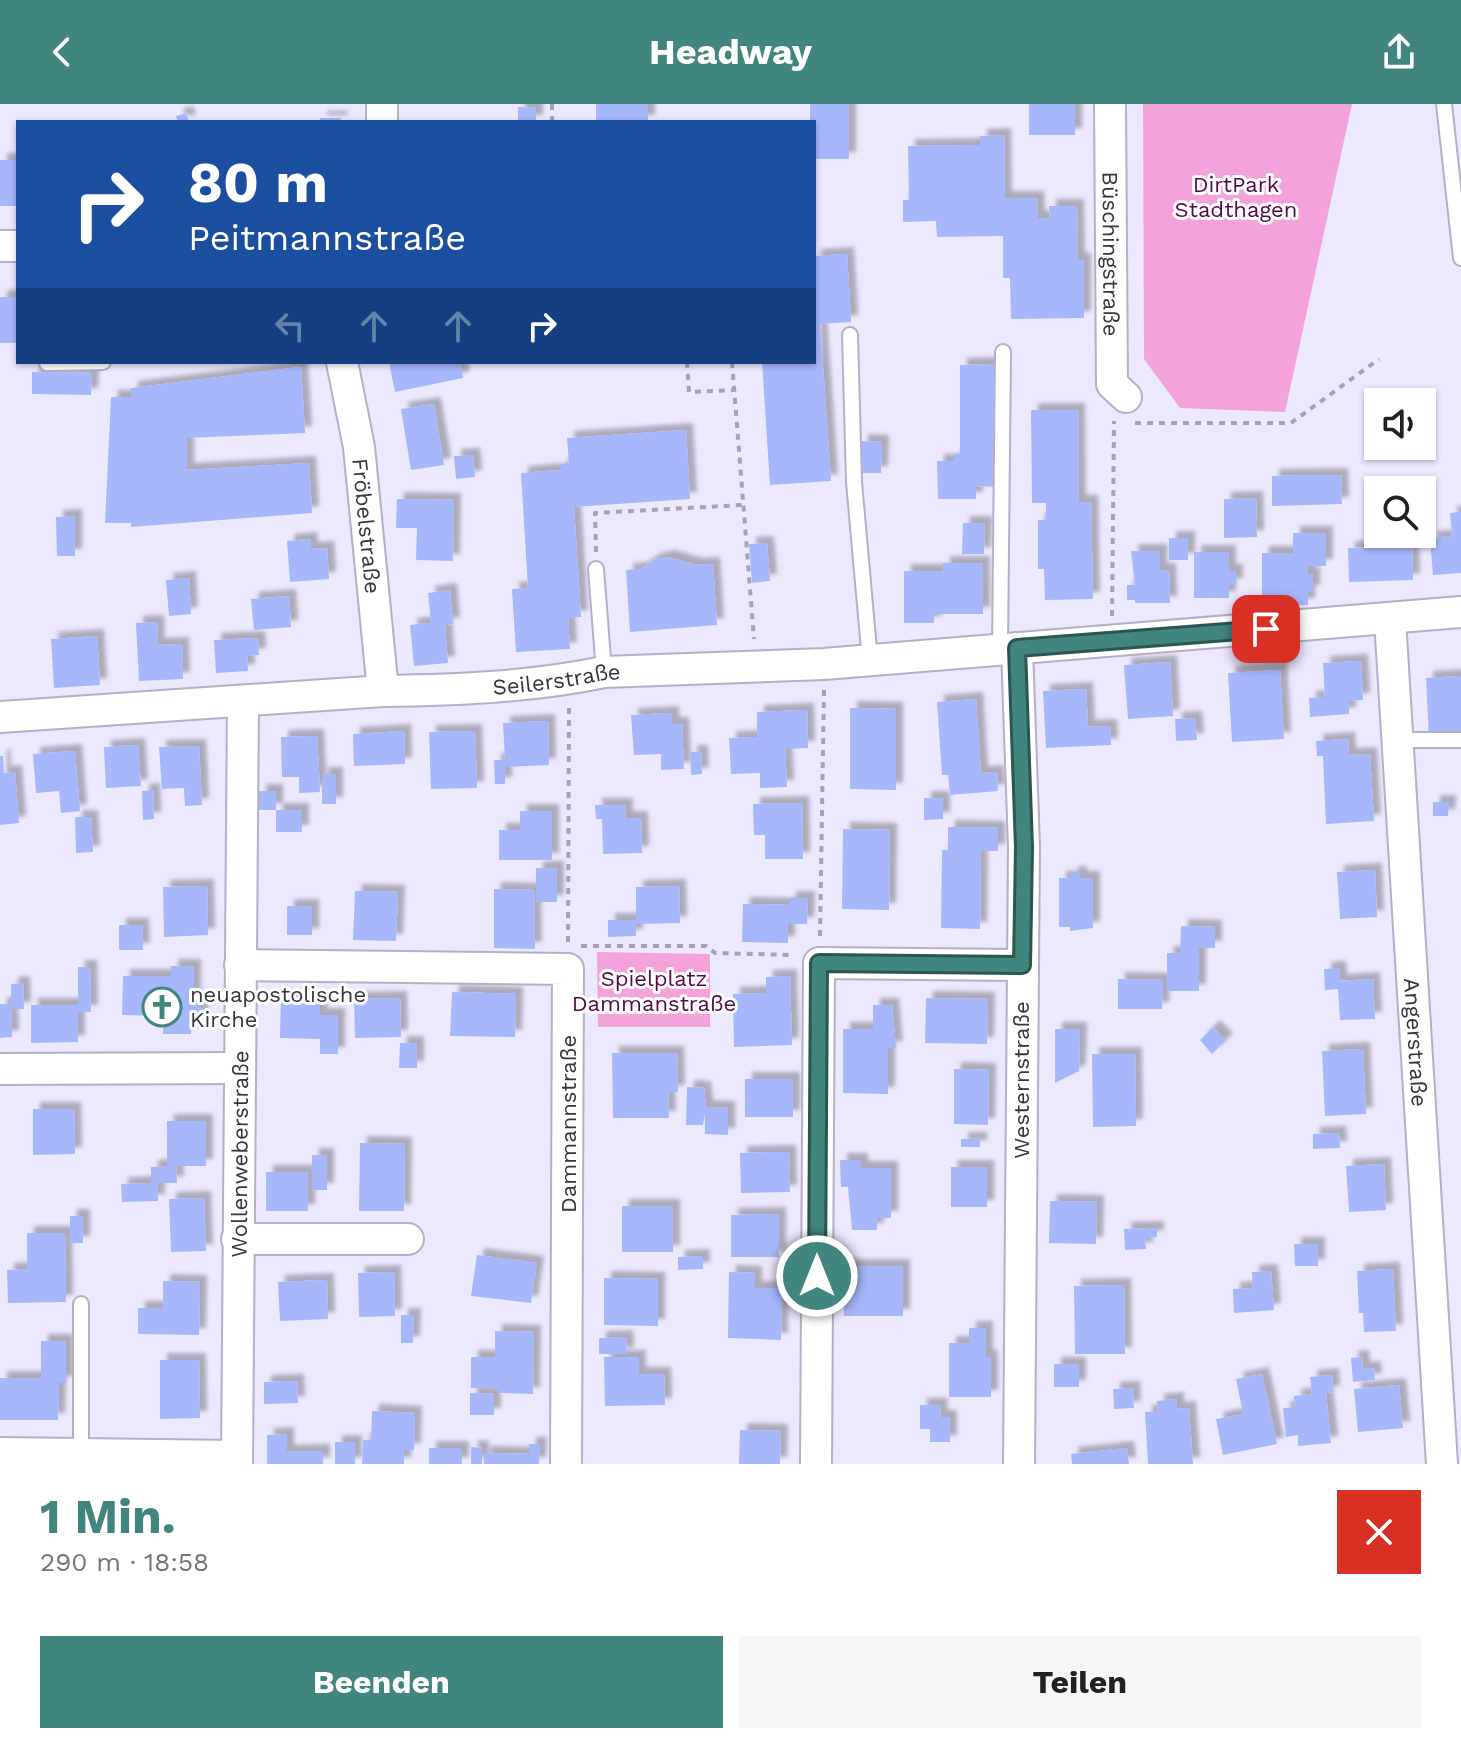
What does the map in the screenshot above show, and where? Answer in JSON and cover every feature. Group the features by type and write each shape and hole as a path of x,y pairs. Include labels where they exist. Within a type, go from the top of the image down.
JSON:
{"street":[{"name":"Büschingstraße","path":"1110,104 1112,384 1119,410"},
{"name":"Fröbelstraße","path":"342,364 359,447 383,691"},
{"name":"Seilerstraße","path":"0,717 383,691 445,690 570,679 604,672 870,661 1461,612"},
{"name":"Angerstraße","path":"1390,619 1442,1464"},
{"name":"Westernstraße","path":"1009,648 1024,847 1019,1464"},
{"name":"Wollenweberstraße","path":"237,1460 243,701"},
{"path":"816,1464 819,959 1022,965"},
{"name":"Dammannstraße","path":"240,965 568,969 566,1464"},
{"path":"0,1069 239,1068"},
{"path":"237,1239 408,1239"},
{"path":"0,1453 237,1460"}],"lane":[{"path":"1444,104 1461,258"},
{"path":"850,335 854,482 870,661"},
{"path":"1003,352 1009,648"},
{"path":"596,569 604,672"},
{"path":"1398,740 1461,740"},
{"path":"81,1304 81,1454"}],"path":[{"path":"1112,641 1119,410 1291,423 1379,359"},
{"path":"687,364 689,392 734,390"},
{"path":"732,364 756,667"},
{"path":"596,569 595,513 742,505"},
{"path":"570,679 568,946 706,946 715,953 819,959 824,664"}],"green space":[{"name":"DirtPark Stadthagen","path":"1143,104 1352,104 1285,412 1180,408 1144,359"},
{"name":"Spielplatz Dammanstraße","path":"597,952 710,954 710,1027 598,1027"}],"building":[{"path":"596,104 648,104 648,120 596,120"},
{"path":"810,104 849,104 849,159 816,159 816,120 810,120"},
{"path":"1029,104 1075,104 1075,135 1029,135"},
{"path":"518,107 536,108 536,120 518,120"},
{"path":"186,113 188,120 177,120 176,116"},
{"path":"320,118 341,118 340,120"},
{"path":"1004,135 1005,198 1037,198 1038,218 1050,218 1049,206 1077,206 1078,260 1084,260 1084,318 1011,319 1010,278 1003,278 1003,236 937,237 936,221 903,222 903,200 909,200 908,146 980,145 980,136"},
{"path":"0,160 16,160 16,206 0,206"},
{"path":"847,254 851,322 820,324 831,481 770,485 762,364 816,364 816,256"},
{"path":"0,297 16,297 16,343 0,343"},
{"path":"389,364 460,364 463,378 395,392"},
{"path":"995,364 995,487 976,486 976,499 938,499 937,461 954,461 954,454 960,454 960,365"},
{"path":"301,367 305,433 187,438 187,470 309,463 312,513 131,527 131,523 105,523 111,397 131,397 131,388"},
{"path":"32,372 92,373 91,395 32,394"},
{"path":"434,404 444,465 411,470 401,409"},
{"path":"1031,410 1078,410 1079,502 1091,502 1093,599 1045,600 1044,569 1038,569 1038,520 1046,520 1046,503 1032,503"},
{"path":"686,430 690,499 574,507 581,617 568,618 570,649 516,652 512,589 528,588 521,473 561,470 561,464 569,463 567,438"},
{"path":"861,441 882,442 881,473 861,473"},
{"path":"473,455 475,477 456,479 454,456"},
{"path":"1341,475 1342,504 1272,506 1272,476"},
{"path":"1256,498 1257,537 1224,538 1224,499"},
{"path":"397,499 454,500 453,561 416,560 417,528 396,528"},
{"path":"1461,512 1461,573 1433,575 1431,548 1436,548 1436,537 1452,536 1450,513"},
{"path":"75,516 75,556 57,556 56,517"},
{"path":"963,523 985,523 984,554 962,554"},
{"path":"1293,533 1326,533 1326,566 1308,566 1308,574 1313,574 1313,592 1308,592 1308,605 1262,605 1262,553 1293,553"},
{"path":"1169,538 1188,538 1188,560 1169,560"},
{"path":"310,539 311,549 327,548 329,579 290,582 287,541"},
{"path":"767,543 770,581 752,583 749,544"},
{"path":"1348,548 1412,548 1413,580 1349,582"},
{"path":"1131,551 1160,551 1160,570 1169,570 1170,603 1135,603 1135,600 1127,600 1127,585 1135,585"},
{"path":"1194,552 1229,552 1229,571 1236,571 1236,585 1229,585 1229,598 1194,598"},
{"path":"668,557 696,565 713,564 717,625 630,632 626,570 641,569 654,560"},
{"path":"943,563 983,563 983,614 934,614 934,623 904,623 904,571 943,571"},
{"path":"189,578 191,614 169,616 166,580"},
{"path":"450,590 453,624 445,625 448,663 414,666 410,625 431,623 428,593"},
{"path":"289,596 291,627 254,630 251,599"},
{"path":"157,622 158,645 182,644 183,679 139,681 136,623"},
{"path":"97,636 100,685 54,688 51,639"},
{"path":"258,638 259,655 247,656 248,671 216,673 214,640"},
{"path":"1361,661 1363,700 1349,701 1349,714 1310,717 1309,698 1325,697 1323,663"},
{"path":"1170,662 1173,716 1128,719 1124,665"},
{"path":"1280,670 1284,739 1232,742 1228,673"},
{"path":"1461,676 1461,736 1429,738 1426,678"},
{"path":"1086,689 1088,727 1110,726 1111,745 1046,748 1043,691"},
{"path":"976,699 981,773 997,772 998,791 950,795 948,775 942,775 937,702"},
{"path":"850,708 896,709 896,790 850,789"},
{"path":"807,710 808,748 785,749 787,787 760,788 760,773 731,774 729,738 757,737 757,712"},
{"path":"672,713 672,724 682,724 684,769 661,770 661,754 634,755 631,715"},
{"path":"1195,718 1197,740 1176,741 1175,719"},
{"path":"548,721 549,765 505,767 505,784 495,784 494,760 505,760 503,723"},
{"path":"404,731 405,764 354,766 353,734"},
{"path":"475,731 477,788 431,789 429,732"},
{"path":"317,736 320,792 299,793 299,777 282,777 281,737"},
{"path":"1348,739 1349,755 1370,754 1374,821 1326,824 1323,756 1317,756 1316,741"},
{"path":"138,745 141,786 106,788 104,747"},
{"path":"199,746 202,805 185,806 184,788 162,789 159,747"},
{"path":"75,751 80,811 61,813 59,791 36,793 33,754"},
{"path":"690,752 701,752 702,774 691,775"},
{"path":"0,756 3,756 4,773 15,772 19,823 0,825"},
{"path":"322,774 336,774 336,804 322,804"},
{"path":"153,790 154,819 143,820 142,791"},
{"path":"259,791 276,791 276,810 259,810"},
{"path":"924,798 943,798 943,819 924,820"},
{"path":"1433,802 1449,802 1448,816 1433,816"},
{"path":"802,803 803,859 765,859 765,835 754,835 753,804"},
{"path":"595,805 626,805 626,818 641,818 642,853 603,854 602,819 596,819"},
{"path":"276,810 302,810 302,832 276,832"},
{"path":"520,811 552,811 552,860 499,860 499,830 520,830"},
{"path":"75,817 91,817 93,852 76,853"},
{"path":"948,827 998,828 998,851 981,851 980,929 941,928 942,850 948,850"},
{"path":"843,829 890,830 889,910 842,909"},
{"path":"536,868 557,868 557,902 536,902"},
{"path":"1375,870 1377,917 1340,919 1337,872"},
{"path":"1071,873 1080,873 1080,878 1093,878 1093,928 1070,931 1070,927 1059,927 1059,878 1071,878"},
{"path":"207,886 208,935 164,937 163,887"},
{"path":"679,886 680,923 636,924 636,936 608,937 608,920 636,920 636,887"},
{"path":"494,889 534,890 535,949 494,948"},
{"path":"355,891 398,892 396,941 353,940"},
{"path":"789,898 808,898 807,924 788,924 788,943 742,942 743,904 789,905"},
{"path":"287,906 312,906 312,935 287,935"},
{"path":"119,925 142,925 143,950 119,950"},
{"path":"1181,926 1215,927 1215,948 1199,948 1199,991 1167,991 1167,953 1180,953"},
{"name":"neuapostolische Kirche","path":"171,966 194,966 194,999 201,1000 201,1018 191,1018 191,1034 163,1034 164,1016 122,1015 123,976 171,976"},
{"path":"78,967 90,967 91,1012 78,1012 78,1042 31,1043 31,1005 78,1005"},
{"path":"1339,968 1340,981 1373,979 1375,1019 1340,1020 1338,989 1325,990 1324,969"},
{"path":"790,976 792,1045 734,1047 733,994 766,993 766,977"},
{"path":"1118,979 1163,980 1162,1009 1118,1009"},
{"path":"23,983 24,1009 11,1009 12,1037 0,1038 0,1004 11,1004 11,984"},
{"path":"452,992 516,994 515,1037 450,1036"},
{"path":"281,998 320,999 320,1015 338,1015 338,1054 320,1054 320,1039 280,1038"},
{"path":"400,998 401,1037 355,1038 354,999"},
{"path":"926,998 988,999 987,1044 925,1043"},
{"path":"873,1005 892,1005 896,1048 888,1048 888,1094 843,1093 843,1029 873,1029"},
{"path":"1213,1027 1226,1040 1212,1054 1200,1040"},
{"path":"1055,1029 1080,1029 1079,1071 1055,1083"},
{"path":"400,1043 417,1043 417,1068 399,1068"},
{"path":"1363,1049 1366,1114 1325,1116 1322,1051"},
{"path":"612,1053 677,1053 678,1092 668,1092 669,1118 613,1118"},
{"path":"1092,1054 1135,1054 1136,1126 1093,1127"},
{"path":"954,1069 989,1070 988,1125 954,1124"},
{"path":"745,1079 793,1079 793,1117 745,1117"},
{"path":"687,1087 704,1088 706,1107 728,1108 728,1135 705,1134 705,1111 703,1125 686,1125"},
{"path":"33,1109 74,1109 75,1154 33,1155"},
{"path":"167,1121 206,1121 206,1166 176,1166 177,1183 158,1183 158,1201 122,1202 121,1184 151,1183 151,1167 167,1166"},
{"path":"1339,1133 1340,1148 1313,1149 1313,1134"},
{"path":"961,1139 980,1139 980,1147 961,1147"},
{"path":"360,1143 405,1144 404,1211 359,1211"},
{"path":"789,1152 790,1192 741,1193 740,1153"},
{"path":"312,1155 327,1155 327,1190 312,1190"},
{"path":"840,1160 861,1160 861,1168 891,1168 891,1218 877,1218 877,1230 852,1230 848,1187 841,1187"},
{"path":"1384,1164 1386,1210 1349,1212 1346,1166"},
{"path":"951,1167 987,1167 987,1207 951,1207"},
{"path":"266,1172 308,1172 308,1211 266,1211"},
{"path":"204,1198 206,1251 171,1252 169,1199"},
{"path":"1050,1201 1097,1202 1096,1244 1049,1243"},
{"path":"622,1206 673,1206 673,1252 622,1252"},
{"path":"779,1214 779,1257 731,1257 731,1215"},
{"path":"70,1216 83,1216 83,1243 70,1243"},
{"path":"1157,1228 1157,1237 1145,1238 1146,1249 1125,1250 1124,1229"},
{"path":"27,1233 65,1233 66,1302 8,1303 7,1270 27,1269"},
{"path":"1294,1244 1318,1244 1318,1266 1295,1266"},
{"path":"477,1255 537,1263 531,1303 471,1296"},
{"path":"703,1256 703,1269 678,1270 678,1257"},
{"path":"844,1266 903,1266 903,1316 844,1316"},
{"path":"1393,1269 1396,1331 1364,1332 1363,1313 1359,1313 1357,1271"},
{"path":"1271,1271 1274,1310 1234,1313 1233,1289 1253,1288 1252,1272"},
{"path":"394,1272 395,1316 359,1317 358,1273"},
{"path":"729,1272 755,1273 755,1288 782,1288 781,1340 728,1338"},
{"path":"604,1278 658,1279 658,1326 604,1325"},
{"path":"327,1280 328,1319 280,1321 278,1282"},
{"path":"163,1281 200,1282 199,1335 138,1334 138,1308 163,1308"},
{"path":"1124,1285 1125,1354 1075,1354 1074,1286"},
{"path":"401,1315 414,1315 413,1343 401,1343"},
{"path":"969,1328 986,1328 986,1357 991,1357 991,1397 949,1397 949,1343 969,1343"},
{"path":"495,1331 534,1332 533,1394 498,1393 498,1388 471,1388 471,1357 495,1357"},
{"path":"626,1337 627,1354 599,1354 599,1338"},
{"path":"41,1341 66,1341 66,1383 59,1383 58,1420 0,1420 0,1378 41,1378"},
{"path":"604,1357 639,1357 639,1374 664,1374 665,1405 605,1406"},
{"path":"1362,1357 1363,1369 1374,1368 1375,1380 1353,1382 1351,1358"},
{"path":"160,1360 199,1360 200,1418 160,1419"},
{"path":"1054,1364 1079,1364 1079,1387 1054,1387"},
{"path":"1262,1374 1277,1444 1223,1455 1216,1419 1243,1414 1236,1379"},
{"path":"1332,1375 1333,1392 1326,1393 1331,1443 1298,1446 1298,1435 1286,1437 1283,1408 1295,1407 1294,1396 1312,1394 1310,1377"},
{"path":"297,1381 298,1403 264,1404 264,1382"},
{"path":"1399,1385 1403,1428 1358,1432 1354,1389"},
{"path":"1133,1388 1134,1408 1114,1409 1113,1389"},
{"path":"470,1393 494,1394 494,1415 470,1415"},
{"path":"1177,1399 1177,1409 1189,1408 1193,1464 1148,1464 1145,1412 1158,1411 1157,1401"},
{"path":"920,1405 941,1405 940,1417 950,1417 950,1442 930,1442 930,1429 920,1429"},
{"path":"372,1411 415,1413 414,1450 404,1450 404,1464 362,1464 363,1440 371,1440"},
{"path":"740,1430 781,1431 780,1464 739,1464"},
{"path":"287,1434 287,1452 323,1451 323,1464 267,1464 267,1435"},
{"path":"335,1442 355,1442 355,1464 335,1464"},
{"path":"529,1444 540,1444 539,1464 484,1464 484,1453 529,1454"},
{"path":"471,1447 482,1448 482,1464 471,1464"},
{"path":"429,1448 462,1448 462,1464 429,1464"},
{"path":"1127,1448 1129,1464 1072,1464 1071,1454"}],"place":[{"name":"neuapostolische Kirche","path":"162,1007"}],"route":[{"path":"817,1276 819,963 1022,965 1024,847 1017,648 1266,629"}]}
